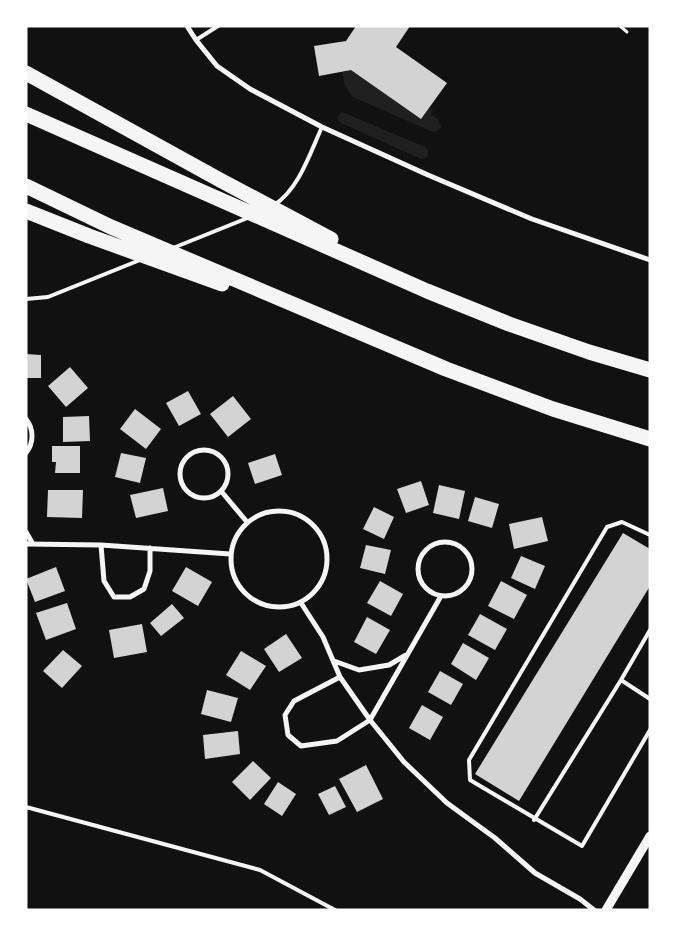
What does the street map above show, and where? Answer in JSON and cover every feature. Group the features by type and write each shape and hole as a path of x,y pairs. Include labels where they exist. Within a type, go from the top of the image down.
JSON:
{"highway":[{"path":"26,73 220,180 315,237"},
{"path":"26,114 196,190 315,237 426,291 518,327 589,352 650,370"},
{"path":"26,186 248,289"},
{"path":"26,211 89,236 248,289 334,322 446,369 544,406 650,439"}],"street":[{"path":"187,26 217,66 250,89 322,127 532,219 650,260"},
{"path":"26,419 32,432 32,441 26,453"},
{"path":"198,451 213,452 220,456 227,469 228,477 221,491 207,498 191,495 185,490 179,474 184,459 198,451"},
{"path":"221,491 247,522"},
{"path":"277,510 294,513 309,520 320,532 326,547 328,563 323,579 314,593 301,603 286,607 272,607 258,603 245,594 236,583 231,569 230,554 233,542 247,522 261,514 277,510"},
{"path":"26,532 33,544"},
{"path":"450,542 466,551 472,569 466,586 450,596 441,596 433,594 426,589 420,581 417,573 418,564 420,556 433,544 450,542"},
{"path":"26,544 101,545 230,554"},
{"path":"101,545 104,581 114,597 130,597 144,590 150,571 150,548"},
{"path":"340,676 294,701 285,715 288,736 301,746 337,741 370,720 441,596"},
{"path":"301,603 323,637 340,676 370,720 404,762 447,802 495,838 535,873 580,899 594,910"},
{"path":"334,661 359,670 389,665 407,655"},
{"path":"606,910 650,836"}],"lane":[{"path":"196,40 218,26"},
{"path":"268,208 283,199 301,173 322,127"},
{"path":"26,299 48,297 260,213"},
{"path":"650,535 622,522 607,527 469,760 470,780 534,820 582,846 650,730"},
{"path":"534,820 650,630"},
{"path":"621,680 650,699"},
{"path":"26,806 260,870 335,910"}],"path":[{"path":"620,26 627,32"}],"shaded area":[{"path":"351,70 421,118 429,108 433,111 431,114 439,120 441,127 433,132 353,97 345,85 342,72"},
{"path":"342,112 425,147 428,150 428,156 421,159 339,122 338,116"}],"building":[{"path":"356,26 410,26 396,47 447,83 421,119 351,70 319,76 314,46 346,41"},
{"path":"26,354 41,355 41,378 26,378"},
{"path":"70,367 88,388 66,407 48,386"},
{"path":"188,391 201,414 179,426 166,403"},
{"path":"233,396 251,419 228,437 210,414"},
{"path":"135,409 161,429 146,449 120,429"},
{"path":"89,416 90,441 63,442 63,417"},
{"path":"52,446 80,446 80,473 55,473 56,462 52,462"},
{"path":"121,453 146,458 140,483 115,477"},
{"path":"275,454 282,475 255,484 248,463"},
{"path":"421,481 429,505 406,513 397,489"},
{"path":"439,485 465,491 459,519 433,513"},
{"path":"163,488 168,511 136,518 130,495"},
{"path":"48,490 83,490 82,518 47,517"},
{"path":"475,497 499,504 492,528 468,521"},
{"path":"374,507 394,517 384,539 363,529"},
{"path":"542,517 548,541 514,549 509,524"},
{"path":"623,533 650,549 650,586 519,801 475,774"},
{"path":"366,545 391,550 385,574 360,568"},
{"path":"521,556 545,566 535,589 511,578"},
{"path":"56,567 65,591 35,602 26,579"},
{"path":"186,567 212,582 198,606 172,591"},
{"path":"380,581 403,594 391,616 367,603"},
{"path":"501,581 527,595 514,619 488,606"},
{"path":"67,603 76,629 46,640 36,613"},
{"path":"172,604 184,618 161,636 150,623"},
{"path":"480,614 507,629 495,650 468,635"},
{"path":"367,617 390,630 376,654 354,642"},
{"path":"142,624 147,652 114,658 109,630"},
{"path":"286,634 302,658 279,672 264,649"},
{"path":"463,643 489,658 476,680 451,664"},
{"path":"63,650 82,666 62,688 43,671"},
{"path":"241,651 266,666 250,690 226,675"},
{"path":"440,671 463,684 451,705 428,692"},
{"path":"207,690 238,698 231,722 201,714"},
{"path":"422,705 443,717 430,740 409,728"},
{"path":"238,731 240,754 205,759 203,735"},
{"path":"253,761 271,778 250,800 232,782"},
{"path":"366,765 383,799 357,812 339,779"},
{"path":"278,782 296,794 282,816 264,804"},
{"path":"335,786 346,807 329,815 318,794"}]}
